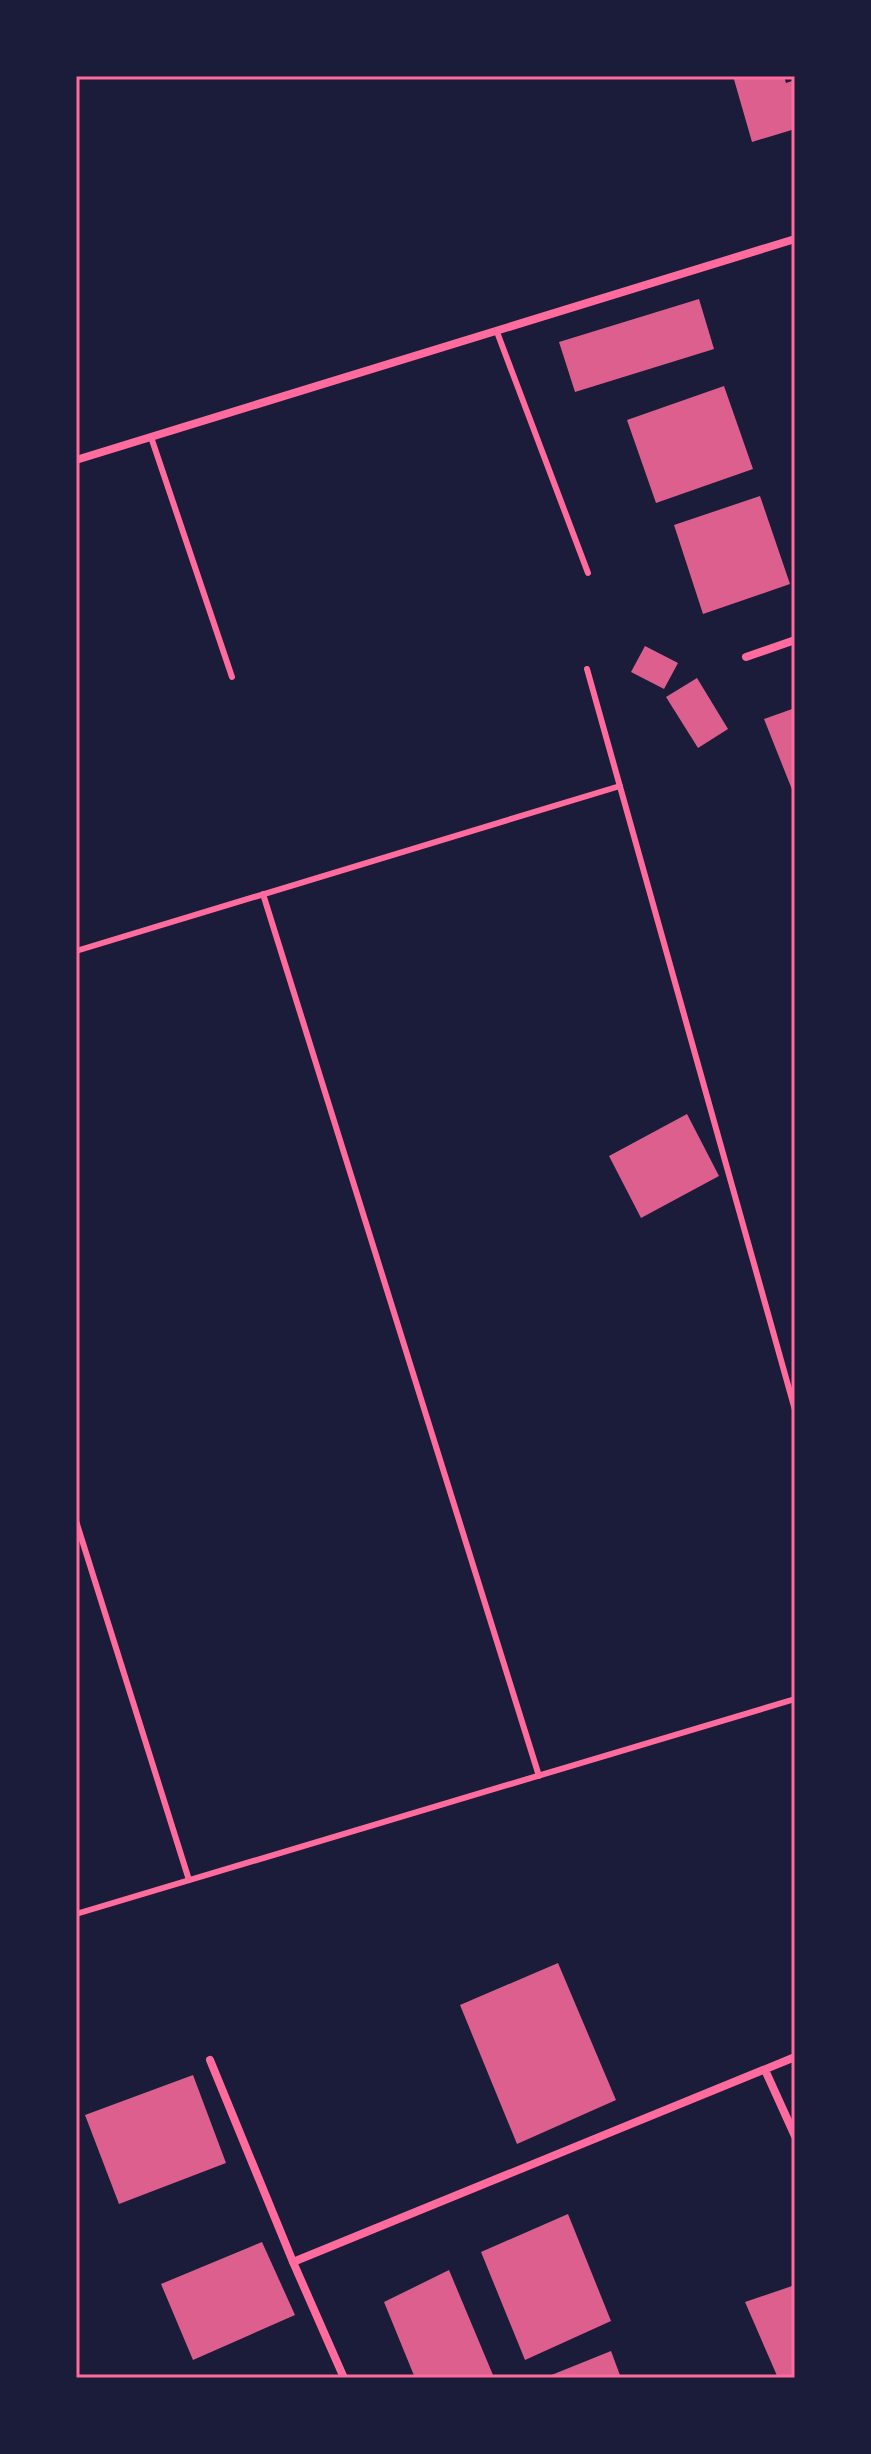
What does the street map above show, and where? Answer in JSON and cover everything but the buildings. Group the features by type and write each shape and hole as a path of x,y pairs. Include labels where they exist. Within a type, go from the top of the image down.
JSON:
{"street":[{"path":"76,460 795,239"},
{"path":"746,657 795,640"},
{"path":"293,2262 795,2057"},
{"path":"210,2060 344,2378"},
{"path":"765,2070 795,2136"}],"lane":[{"path":"497,332 588,573"},
{"path":"151,437 232,677"},
{"path":"587,669 795,1410"},
{"path":"76,951 620,786"},
{"path":"263,894 539,1776"},
{"path":"76,1521 189,1880"},
{"path":"76,1914 795,1699"}]}
